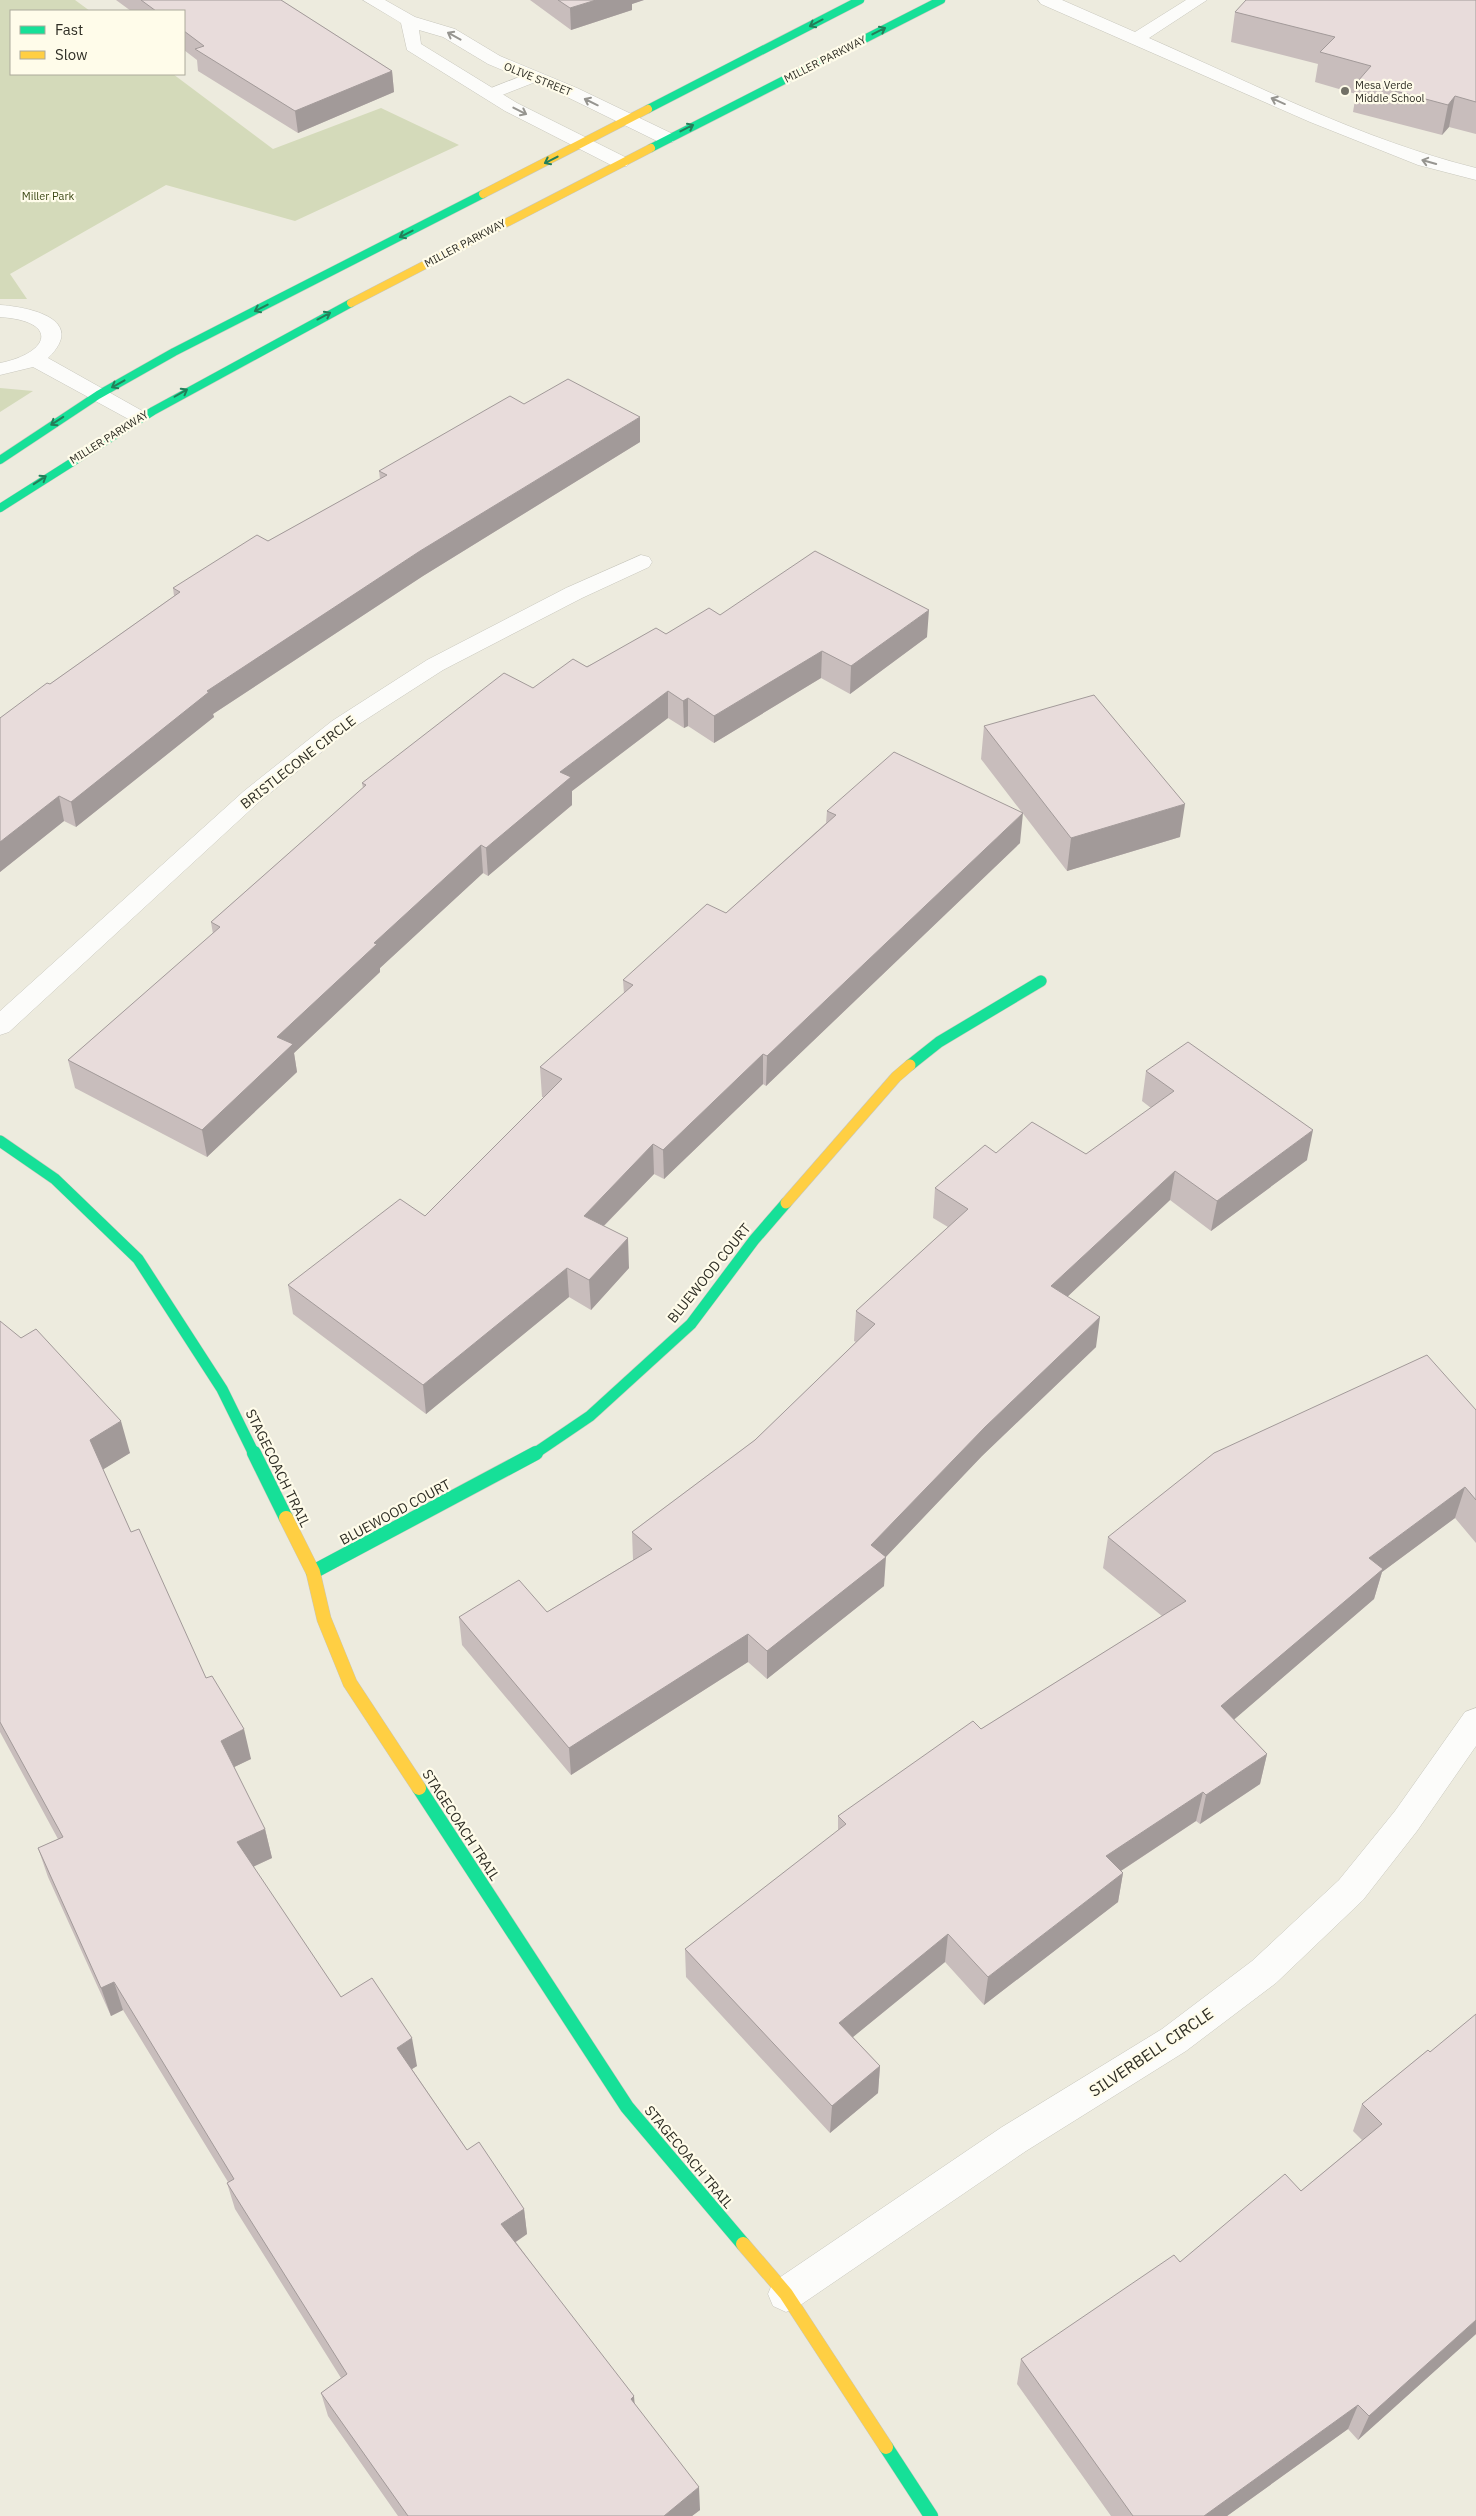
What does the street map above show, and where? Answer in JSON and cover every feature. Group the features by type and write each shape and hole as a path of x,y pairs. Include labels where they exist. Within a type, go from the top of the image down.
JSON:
{"street":[{"name":"OLIVE STREET","path":"372,0 409,22 449,33 494,60 571,92 666,138"},
{"path":"0,460 98,395 183,347 583,144 860,0"},
{"name":"MILLER PARKWAY","path":"0,508 139,418 222,370 666,138 941,0"},
{"path":"1047,0 1316,118 1425,161 1476,174"},
{"path":"1136,38 1198,0"},
{"path":"409,22 413,46 511,107 620,162"},
{"path":"492,94 532,76"},
{"path":"0,311 30,314 42,319 51,327 53,336 50,346 28,363 0,370"},
{"path":"34,359 139,418"},
{"name":"BRISTLECONE CIRCLE","path":"0,1026 252,796 340,726 435,665 574,593 641,562"},
{"name":"BLUEWOOD COURT","path":"314,1572 542,1450 590,1416 690,1324 754,1240 896,1077 939,1042 1041,981"},
{"name":"STAGECOACH TRAIL","path":"0,1141 55,1179 138,1259 222,1389 314,1572 324,1619 350,1682 627,2107 786,2294 931,2516"},
{"name":"SILVERBELL CIRCLE","path":"786,2294 1014,2139 1174,2040 1264,1972 1351,1890 1406,1821 1476,1721"}],"green space":[{"name":"Miller Park","path":"0,0 75,0 89,10 10,10 10,75 174,75 273,149 381,108 459,145 295,221 166,185 10,274 27,299 0,299"},
{"path":"0,388 33,391 0,412"}],"building":[{"path":"141,0 281,0 392,71 295,111 195,49 204,46 185,32 185,10 155,10"},
{"path":"558,0 596,0 570,8"},
{"path":"1246,0 1476,0 1476,102 1455,96 1448,105 1358,81 1371,66 1320,52 1335,37 1235,12"},
{"path":"568,379 640,417 420,551 207,691 209,692 71,802 59,796 0,842 0,718 47,683 50,684 180,592 173,588 257,535 268,541 387,475 379,471 510,396 524,404"},
{"path":"815,551 929,610 851,666 822,651 714,716 688,698 683,701 668,691 560,772 571,777 486,848 481,845 374,943 377,944 277,1037 293,1044 202,1130 68,1060 220,927 211,922 366,785 362,783 504,673 533,688 573,659 587,667 656,628 666,634 709,608 720,615"},
{"path":"1094,695 1185,804 1071,838 984,726"},
{"path":"894,752 1023,813 767,1056 763,1054 663,1150 653,1144 584,1216 628,1238 589,1280 567,1268 423,1385 288,1285 400,1199 425,1216 562,1079 540,1067 633,985 623,980 707,904 726,913 836,815 827,811"},
{"path":"1188,1042 1313,1130 1217,1201 1175,1171 1051,1286 1100,1317 985,1427 871,1545 886,1557 767,1651 748,1634 569,1748 459,1617 519,1580 547,1612 652,1549 632,1532 755,1440 875,1324 856,1311 968,1209 935,1188 985,1145 996,1153 1032,1122 1086,1154 1174,1091 1146,1071"},
{"path":"0,1321 21,1338 36,1329 121,1421 90,1440 131,1532 139,1529 206,1678 212,1676 244,1729 221,1741 265,1829 237,1842 341,1997 372,1978 412,2038 397,2048 467,2150 479,2142 524,2209 501,2224 634,2396 631,2399 699,2487 664,2516 408,2516 321,2393 347,2374 227,2183 234,2179 114,1982 101,1988 38,1848 63,1837 0,1722"},
{"path":"1427,1355 1476,1410 1476,1500 1465,1487 1369,1558 1383,1569 1221,1706 1267,1754 1206,1795 1203,1792 1106,1856 1123,1873 988,1977 948,1934 839,2023 880,2066 832,2106 685,1949 846,1824 838,1816 973,1721 981,1729 1186,1601 1108,1537 1214,1453"},
{"path":"1476,2014 1476,2320 1369,2416 1358,2405 1204,2516 1133,2516 1021,2359 1174,2255 1180,2262 1285,2174 1301,2191 1382,2124 1362,2104"}],"traffic: fast":[{"path":"648,109 860,0"},
{"path":"651,148 941,0"},
{"path":"0,460 98,395 174,352 483,194"},
{"path":"0,508 153,411 351,303"},
{"path":"910,1065 939,1042 1041,981"},
{"path":"0,1141 55,1179 138,1259 222,1389 286,1518"},
{"path":"313,1572 542,1450 590,1416 691,1324 754,1240 786,1203"},
{"path":"419,1788 627,2107 743,2244"},
{"path":"886,2447 931,2516"}],"traffic: slow":[{"path":"483,194 648,109"},
{"path":"351,303 651,148"},
{"path":"786,1203 896,1077 910,1065"},
{"path":"286,1518 313,1572 324,1619 350,1683 419,1788"},
{"path":"743,2244 786,2294 886,2447"}],"place":[{"name":"Mesa Verde Middle School","path":"1345,91"}]}
